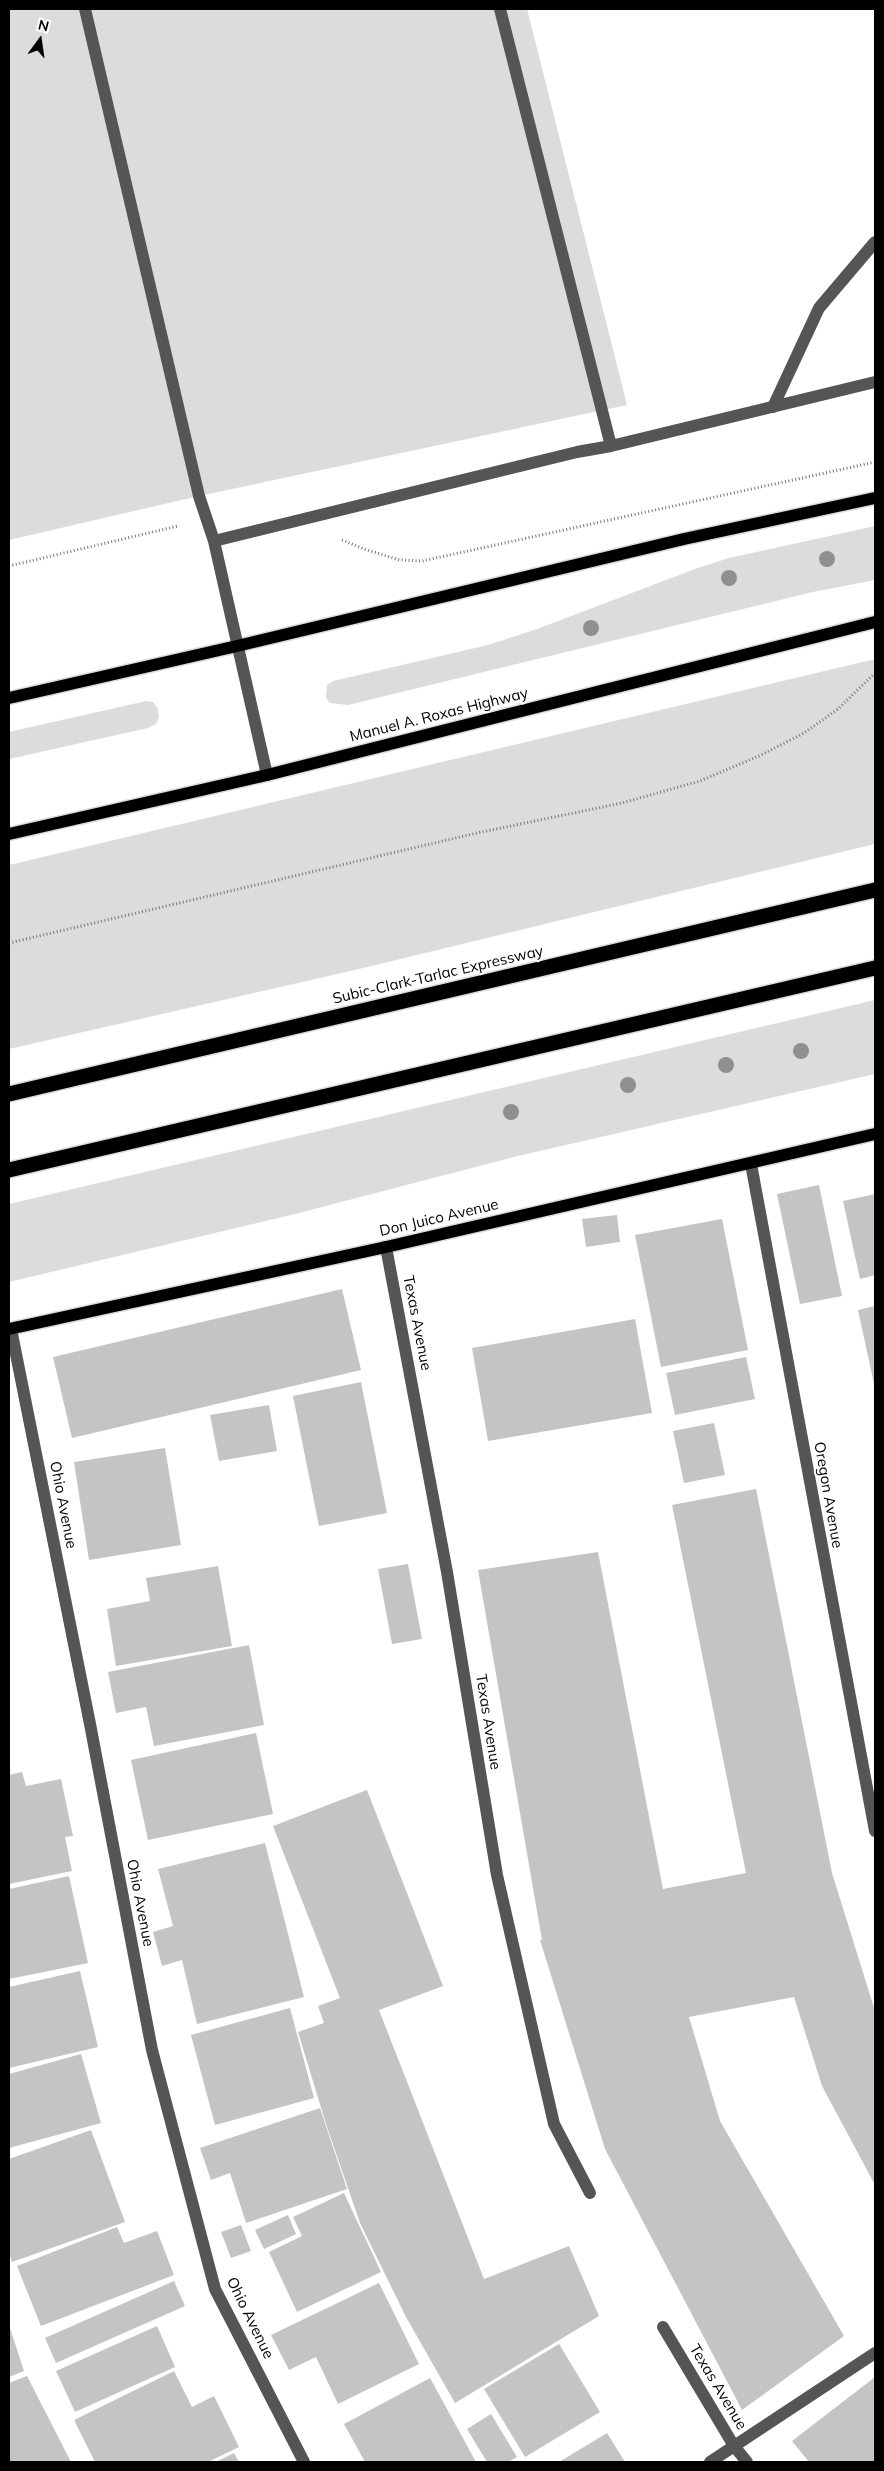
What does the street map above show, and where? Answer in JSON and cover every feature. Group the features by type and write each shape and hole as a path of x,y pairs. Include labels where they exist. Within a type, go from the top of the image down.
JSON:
{"highway":[{"name":"Subic-Clark-Tarlac Expressway","path":"9,1094 875,890"},
{"path":"9,1170 875,968"}],"main road":[{"path":"9,698 237,646 684,539 875,498"},
{"name":"Manuel A. Roxas Highway","path":"9,834 266,775 875,622"},
{"name":"Don Juico Avenue","path":"10,1329 386,1247 875,1134"}],"street":[{"path":"85,9 199,496 214,542 266,775"},
{"path":"500,9 611,446"},
{"path":"773,407 819,308 875,242"},
{"path":"214,542 577,452 611,446 875,382"},
{"name":"Oregon Avenue","path":"750,1164 875,1832"},
{"name":"Texas Avenue","path":"386,1247 447,1572 497,1875 554,2124 590,2193"},
{"name":"Ohio Avenue","path":"10,1329 88,1715 152,2050 216,2289 304,2462"},
{"name":"Texas Avenue","path":"663,2327 734,2446 747,2462"},
{"path":"710,2462 875,2353"}],"path":[{"path":"297,521 364,549 400,560 422,561 875,462"},
{"path":"9,566 207,520"},
{"path":"9,943 477,833 622,803 700,781 761,756 804,733 838,709 875,673"}],"shaded area":[{"path":"9,9 527,9 627,405 199,496 9,540"},
{"path":"875,526 875,580 813,592 348,705 330,703 326,698 327,685 333,681 488,645 537,629 729,558"},
{"path":"875,659 875,844 359,969 9,1049 9,865"},
{"path":"146,701 153,702 158,709 159,717 156,724 148,728 9,759 9,732"},
{"path":"875,1000 875,1074 518,1156 295,1214 9,1282 9,1204"}],"building":[{"path":"819,1185 842,1296 800,1304 777,1194"},
{"path":"875,1194 875,1275 860,1279 843,1201"},
{"path":"617,1215 620,1242 586,1247 582,1219"},
{"path":"722,1219 748,1350 661,1367 635,1235"},
{"path":"342,1289 361,1370 72,1438 53,1357"},
{"path":"875,1306 875,1384 874,1384 858,1310"},
{"path":"635,1319 652,1413 488,1441 472,1348"},
{"path":"746,1357 755,1399 675,1415 666,1373"},
{"path":"361,1382 387,1513 319,1526 293,1396"},
{"path":"269,1405 277,1451 219,1461 210,1415"},
{"path":"714,1423 725,1475 684,1483 673,1431"},
{"path":"165,1448 181,1545 89,1560 74,1462"},
{"path":"756,1489 832,1873 875,2011 875,2185 822,2086 794,1997 689,2017 720,2121 844,2336 742,2410 605,2149 540,1940 542,1940 478,1570 598,1552 663,1889 746,1873 672,1505"},
{"path":"408,1564 422,1639 392,1644 378,1569"},
{"path":"218,1566 232,1646 116,1666 107,1609 150,1601 146,1578"},
{"path":"249,1645 264,1725 154,1746 146,1707 116,1713 108,1672"},
{"path":"256,1733 273,1814 148,1840 131,1760"},
{"path":"22,1772 26,1786 61,1779 73,1836 65,1837 72,1871 9,1884 9,1775"},
{"path":"367,1790 443,1986 379,2010 484,2279 569,2246 599,2316 455,2403 406,2317 360,2223 326,2124 298,2032 324,2023 318,2006 340,1998 273,1826"},
{"path":"265,1843 304,1997 197,2024 182,1960 162,1966 153,1932 173,1926 158,1869"},
{"path":"69,1876 88,1963 9,1979 9,1889"},
{"path":"80,1971 98,2047 9,2068 9,1987"},
{"path":"290,2008 314,2098 215,2125 191,2035"},
{"path":"81,2054 101,2123 9,2148 9,2074"},
{"path":"320,2108 347,2189 246,2223 230,2173 211,2180 200,2148"},
{"path":"91,2130 125,2222 12,2262 9,2253 9,2159"},
{"path":"344,2193 381,2272 297,2312 269,2252 302,2236 293,2217"},
{"path":"288,2215 296,2234 264,2249 255,2230"},
{"path":"241,2225 251,2251 231,2258 221,2232"},
{"path":"117,2227 124,2243 157,2231 174,2275 41,2326 17,2266"},
{"path":"174,2281 185,2306 56,2363 45,2338"},
{"path":"379,2283 419,2364 338,2404 316,2357 289,2370 271,2335"},
{"path":"9,2325 24,2371 9,2377"},
{"path":"157,2326 175,2367 75,2412 56,2371"},
{"path":"559,2344 600,2412 525,2457 484,2389"},
{"path":"174,2371 192,2407 214,2396 239,2447 208,2462 95,2462 74,2420"},
{"path":"27,2376 71,2462 9,2462 9,2383"},
{"path":"875,2377 875,2462 809,2462 792,2441"},
{"path":"430,2378 476,2462 365,2462 344,2424"},
{"path":"491,2414 517,2457 508,2462 487,2462 467,2429"},
{"path":"607,2433 625,2462 559,2462"},
{"path":"234,2453 239,2462 216,2462"}]}
